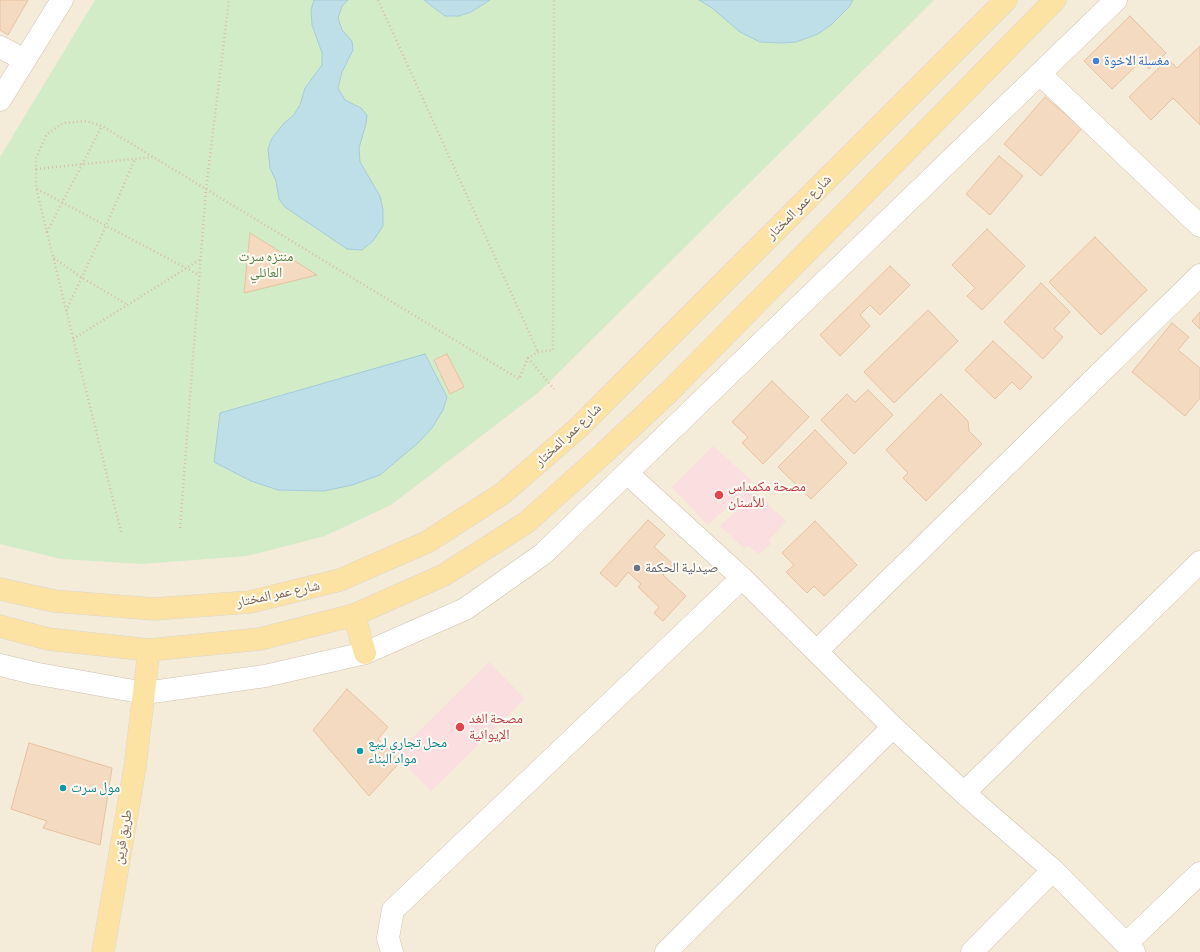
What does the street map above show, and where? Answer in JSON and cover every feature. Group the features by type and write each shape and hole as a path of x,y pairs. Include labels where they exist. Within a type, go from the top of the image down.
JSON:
{"main road":[{"name":"شارع عمر المختار","path":"0,589 54,601 154,609 250,602 340,580 427,542 502,494 578,428 1006,0"},
{"path":"0,626 48,639 149,650 260,639 354,615 444,575 527,522 669,392 1055,0"},
{"path":"354,615 365,653"},
{"name":"طريق قرين","path":"103,952 135,767 149,650"}],"street":[{"path":"0,100 62,0"},
{"path":"0,664 33,674 145,693 265,676 365,653 465,609 543,554 1116,0"},
{"path":"0,47 25,60"},
{"path":"1040,74 1200,226"},
{"path":"817,651 1200,275"},
{"path":"626,473 742,578 893,727 964,793 1053,870 1130,948 1200,873"},
{"path":"964,793 1200,562"},
{"path":"384,947 393,910 742,578"},
{"path":"666,952 893,727"},
{"path":"972,952 1053,870"}],"path":[{"path":"180,528 206,190 229,0"},
{"path":"378,0 538,352"},
{"path":"121,532 36,188 36,158 47,134 62,123 86,121 102,126 519,379 528,358 538,352 553,350 554,0"},
{"path":"47,233 102,126"},
{"path":"36,169 153,157"},
{"path":"66,311 106,226 135,159"},
{"path":"36,188 199,275"},
{"path":"53,258 81,278 128,305"},
{"path":"73,339 201,259"},
{"path":"528,358 554,389"}],"shaded area":[{"path":"0,0 1200,0 1200,952 0,952"},
{"name":"مصحة مكمداس للأسنان","path":"713,446 752,481 747,485 786,521 769,540 771,544 759,554 748,546 744,548 720,526 738,509 730,504 708,525 672,487"},
{"name":"مصحة الغد الإيوائية","path":"489,662 525,699 431,791 395,755"}],"green space":[{"name":"منتزه سرت العائلي","path":"95,0 934,0 539,392 391,505 325,536 247,556 142,564 61,559 0,544 0,157"}],"water":[{"path":"314,0 348,0 342,6 338,18 342,30 352,41 353,50 342,72 338,88 345,100 361,108 367,115 359,148 360,162 380,196 383,210 383,226 373,241 362,250 347,249 285,207 279,199 276,181 270,168 268,149 271,140 284,123 293,116 300,105 305,88 322,65 322,53 312,25 311,10"},
{"path":"424,0 490,0 471,12 459,16 445,16"},
{"path":"699,0 853,0 849,7 832,24 818,34 796,42 782,43 760,42 740,32 712,8"},
{"path":"425,354 447,397 443,410 432,428 418,443 380,475 352,485 324,491 278,490 251,481 214,462 220,413"}],"building":[{"path":"0,0 28,0 8,35 0,30"},
{"path":"1130,16 1166,53 1149,69 1141,61 1112,89 1084,61"},
{"path":"1200,46 1200,125 1173,98 1151,120 1129,97 1168,59 1177,68"},
{"path":"1045,97 1082,128 1041,176 1004,144"},
{"path":"999,156 1023,176 990,215 966,194"},
{"path":"987,229 1025,266 982,310 967,296 975,288 952,265"},
{"path":"250,233 317,275 244,293"},
{"path":"1095,237 1147,290 1101,335 1049,282"},
{"path":"890,266 910,285 880,315 870,305 860,315 870,326 840,356 820,335"},
{"path":"1041,283 1070,312 1054,329 1063,337 1043,359 1004,322"},
{"path":"928,310 958,341 894,403 864,372"},
{"path":"1200,312 1200,329 1192,321"},
{"path":"1172,323 1189,337 1178,350 1200,368 1200,398 1185,416 1132,372"},
{"path":"993,341 1032,377 1020,390 1012,382 995,399 965,370"},
{"path":"447,354 464,387 450,394 434,360"},
{"path":"772,381 809,417 763,464 742,443 748,437 732,422"},
{"path":"868,390 893,415 854,454 821,420 847,394 855,402"},
{"path":"941,394 968,421 969,431 982,444 926,501 903,478 908,473 886,450"},
{"path":"815,430 847,463 811,499 778,467"},
{"name":"صيدلية الحكمة","path":"648,520 665,535 654,547 673,564 663,575 686,596 663,621 654,613 659,607 638,587 641,584 628,572 616,587 600,573"},
{"path":"815,521 857,565 824,596 814,586 807,593 786,572 794,565 782,553"},
{"name":"محل تجاري لبيع مواد البناء","path":"347,689 388,727 378,739 400,762 369,796 313,730"},
{"name":"مول سرت","path":"29,743 112,768 100,845 43,828 47,821 11,809"}],"place":[{"name":"مغسلة الاخوة","path":"1096,61"},
{"name":"مصحة مكمداس للأسنان","path":"719,495"},
{"name":"صيدلية الحكمة","path":"637,568"},
{"name":"مصحة الغد الإيوائية","path":"460,727"},
{"name":"محل تجاري لبيع مواد البناء","path":"360,751"},
{"name":"مول سرت","path":"63,788"}]}
